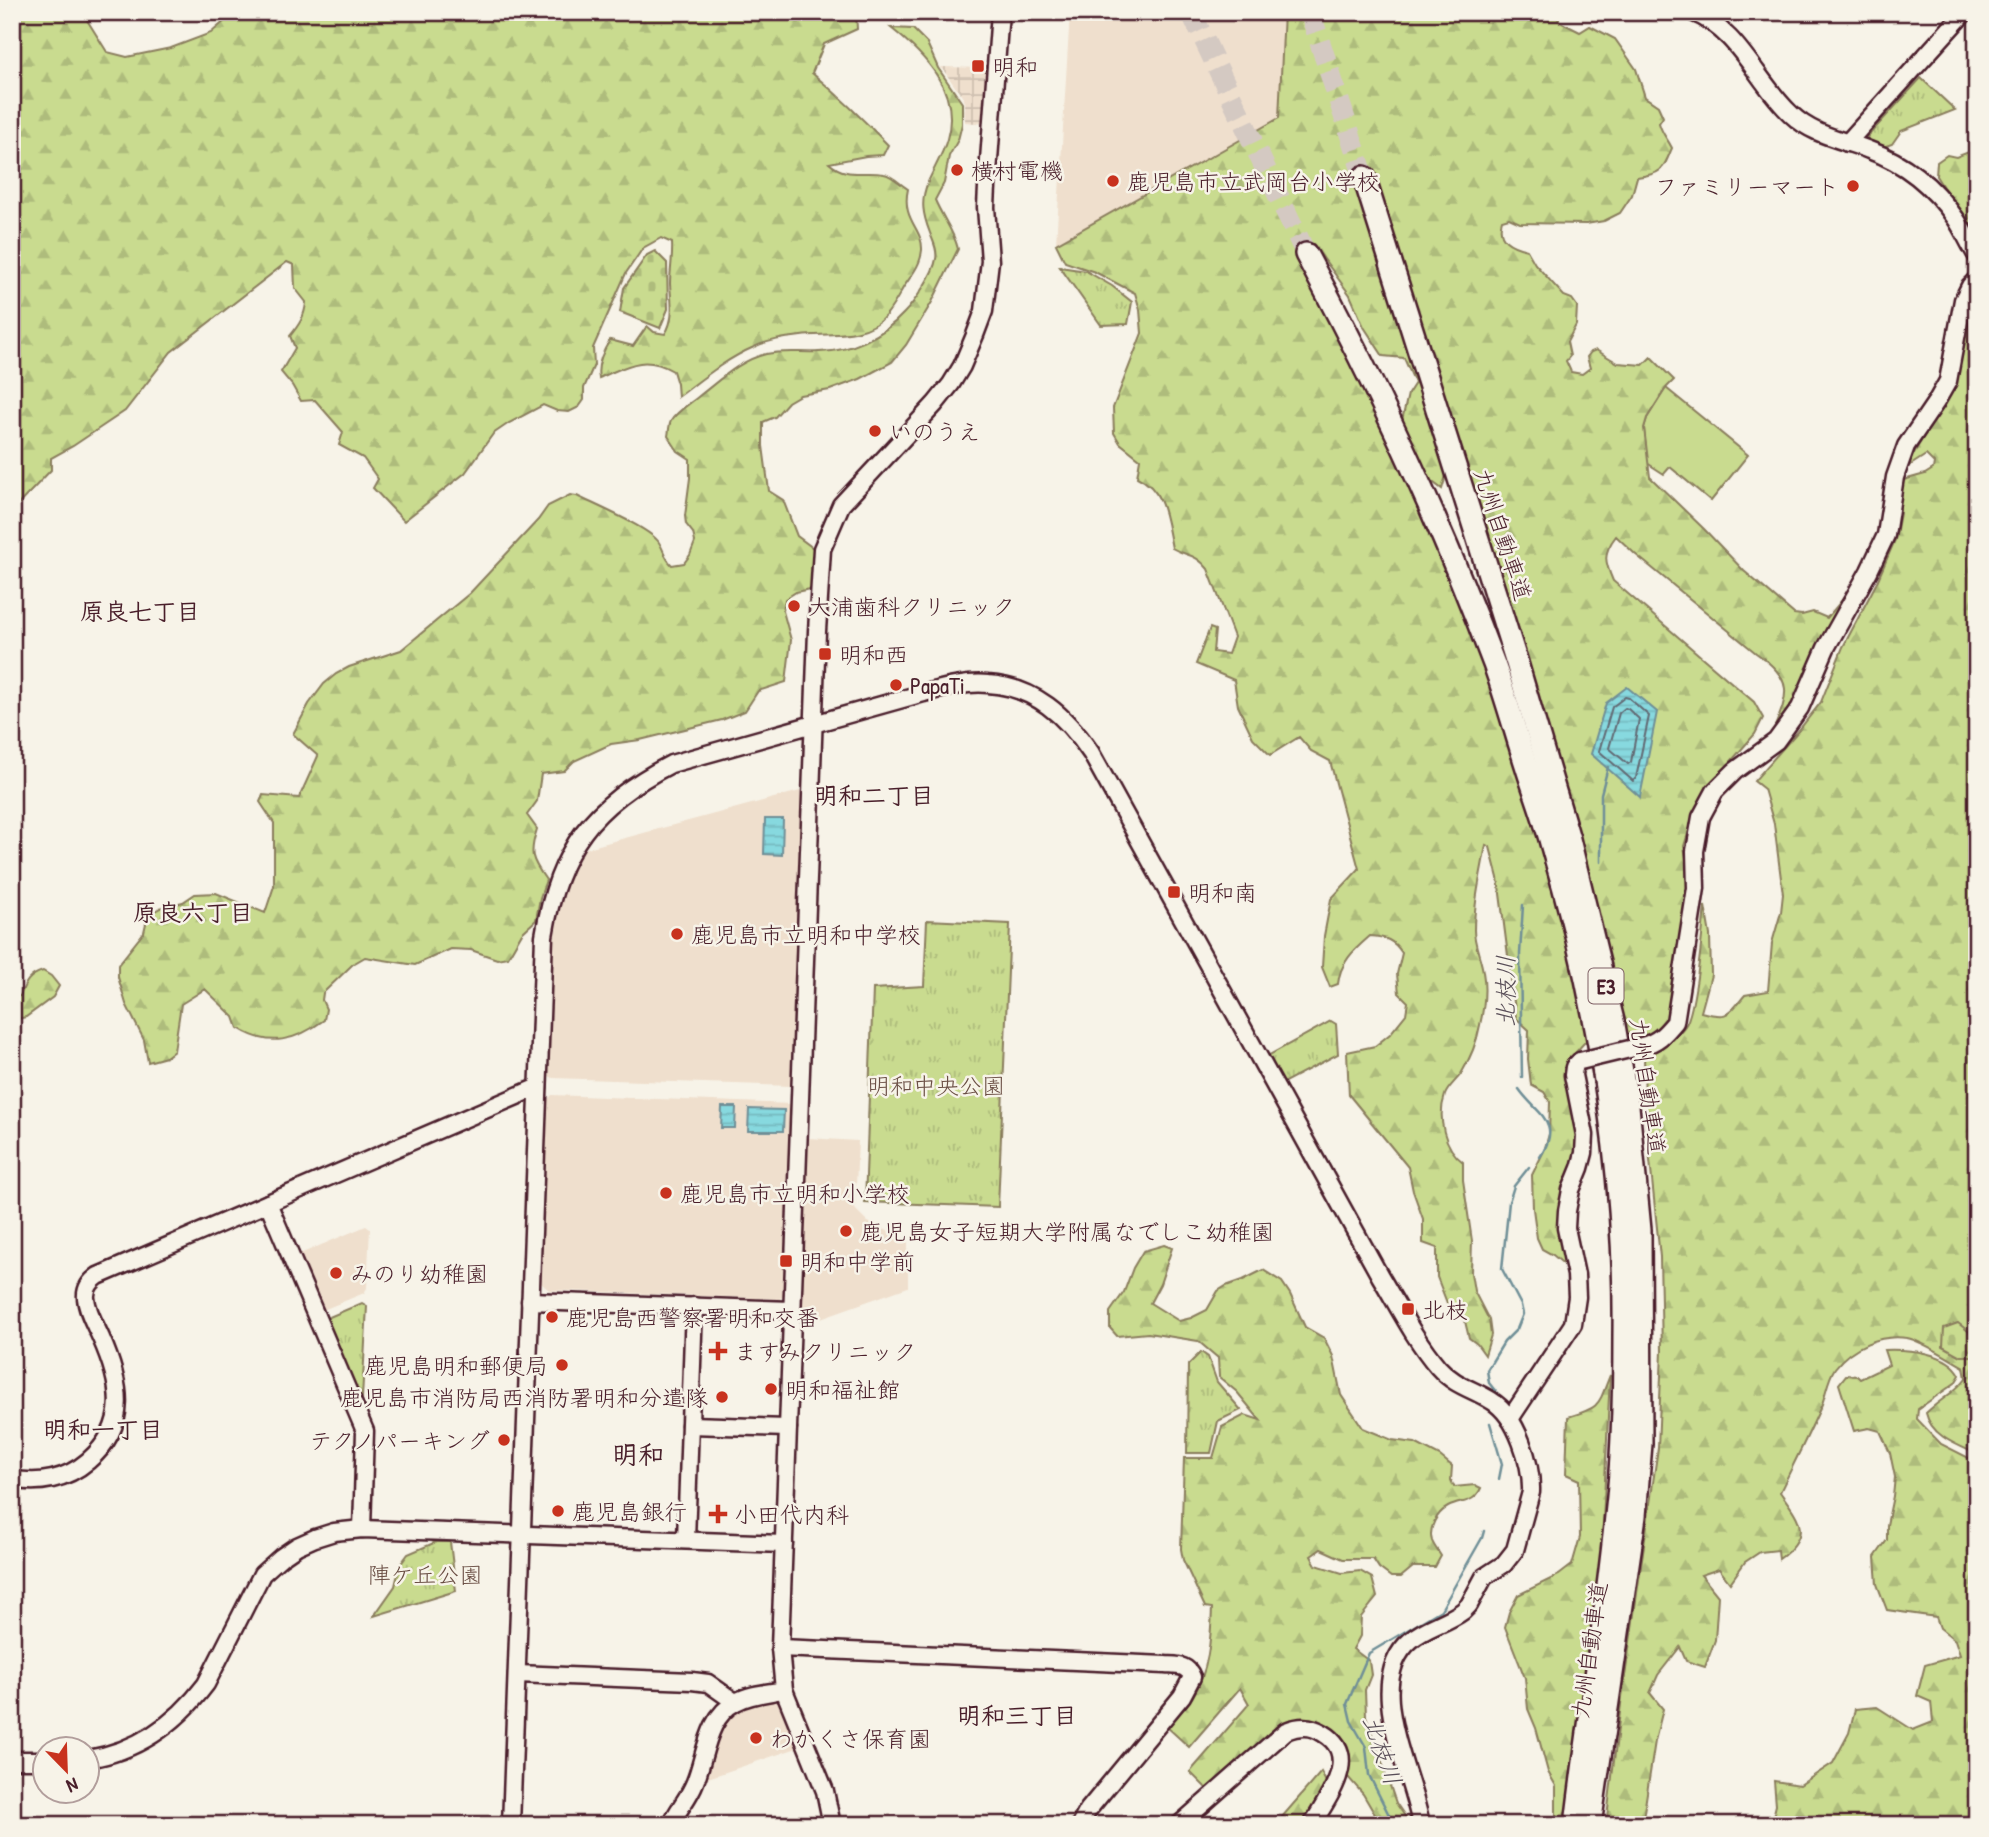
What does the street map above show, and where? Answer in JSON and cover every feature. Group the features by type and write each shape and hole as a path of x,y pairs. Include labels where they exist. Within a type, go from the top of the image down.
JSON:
{"highway":[{"name":"九州自動車道","path":"1364,177 1566,826 1606,986 1628,1106 1640,1230 1641,1444 1635,1516 1590,1825"},
{"name":"九州自動車道","path":"1306,254 1356,347 1416,473 1491,656 1551,842 1583,964 1594,1023 1606,1097 1619,1213 1624,1297 1623,1400 1614,1538 1576,1825"}],"street":[{"path":"832,1825 825,1791 784,1690 780,1648 822,549 841,505 951,384 962,366 984,311 990,261 987,187 1000,12"},
{"path":"1692,12 1708,19 1733,41 1793,116 1810,129 1885,156 1924,181 1948,208 1977,256"},
{"path":"1847,143 1965,12"},
{"path":"1510,1419 1573,1324 1577,1297 1576,1275 1566,1228 1571,1190 1584,1153 1584,1126 1573,1075 1574,1068 1580,1061 1651,1044 1662,1038 1675,1022 1696,888 1695,852 1702,817 1715,791 1735,771 1776,741 1800,708 1826,648 1886,535 1895,477 1906,446 1948,380 1963,300 1977,279"},
{"path":"511,1825 544,936 555,884 572,849 605,807 647,776 671,764 924,693 958,686 988,684 1013,688 1042,701 1075,729 1091,753 1413,1332 1439,1368 1452,1380 1492,1400 1510,1419 1526,1457 1532,1485 1515,1550 1504,1564 1485,1577 1463,1611 1411,1640 1398,1654 1390,1675 1392,1709 1400,1754 1418,1807 1421,1825"},
{"path":"12,1479 30,1482 62,1477 84,1465 109,1436 118,1405 118,1389 113,1363 88,1310 86,1291 91,1281 538,1087"},
{"path":"268,1203 365,1431 362,1529"},
{"path":"530,1301 792,1310"},
{"path":"686,1540 694,1306"},
{"path":"690,1425 788,1428"},
{"path":"102,1756 142,1742 166,1727 194,1700 206,1684 262,1574 297,1546 334,1532 362,1529 784,1544"},
{"path":"780,1648 1152,1664 1187,1668 1192,1677 1182,1696 1088,1810 1080,1825"},
{"path":"517,1674 708,1683 735,1702"},
{"path":"671,1825 695,1783 714,1724 720,1715 735,1702 750,1696 784,1690"},
{"path":"1179,1825 1286,1731 1307,1727 1321,1731 1333,1740 1341,1761 1336,1782 1312,1825"},
{"path":"12,1759 32,1760"}],"shaded area":[{"name":"鹿児島市立武岡台小学校","path":"1070,12 1284,12 1279,118 1056,244"},
{"path":"941,67 988,68 985,124 965,122 964,99"},
{"name":"鹿児島市立明和中学校","path":"800,791 804,794 794,1084 549,1076 553,947 557,920 567,883 584,849"},
{"name":"鹿児島市立明和小学校","path":"552,1095 791,1104 785,1296 779,1299 549,1290 541,1283 548,1099"},
{"name":"鹿児島女子短期大学附属なでしこ幼稚園","path":"808,1138 858,1141 855,1209 868,1222 908,1240 908,1287 801,1325"},
{"name":"みのり幼稚園","path":"366,1226 370,1229 367,1288 364,1293 323,1310 298,1258 300,1254"},
{"name":"わかくさ保育園","path":"777,1701 797,1748 705,1779 723,1728 730,1718 756,1704"}],"green space":[{"path":"12,12 82,12 107,52 127,57 171,48 211,33 235,12 856,12 857,29 824,44 812,73 888,145 883,155 829,163 842,171 887,175 908,189 907,209 921,242 920,261 893,305 878,323 858,331 789,338 760,345 724,363 678,397 673,371 653,363 627,366 599,378 598,373 601,358 610,340 633,346 647,326 654,332 665,334 668,328 672,310 672,243 661,238 643,248 626,273 593,348 594,365 584,388 584,400 579,407 569,412 557,411 543,405 509,423 493,434 465,473 404,521 373,488 378,479 363,458 339,445 343,432 315,400 301,401 281,372 295,348 290,336 301,320 306,302 295,288 294,265 287,262 171,352 125,411 51,458 51,470 12,511"},
{"path":"1284,12 1555,12 1560,22 1580,32 1590,26 1615,39 1636,69 1645,97 1658,106 1663,117 1659,123 1672,148 1666,161 1657,172 1637,177 1632,195 1620,213 1604,221 1586,224 1520,223 1509,218 1502,220 1501,233 1510,244 1527,250 1535,264 1564,296 1572,299 1577,306 1576,325 1567,342 1570,356 1566,361 1571,372 1582,374 1590,368 1587,357 1596,350 1618,363 1643,365 1651,357 1674,380 1647,418 1644,428 1650,477 1744,571 1794,614 1813,612 1827,618 1847,594 1853,591 1797,709 1770,738 1784,701 1785,691 1778,673 1616,536 1608,548 1607,563 1613,581 1754,702 1763,718 1755,734 1719,775 1693,818 1684,846 1689,875 1689,902 1673,1014 1655,1032 1625,1043 1420,332 1416,304 1403,269 1358,179 1373,241 1448,469 1442,489 1426,477 1401,425 1408,394 1415,383 1404,358 1383,356 1364,327 1350,295 1318,251 1300,260 1353,361 1488,662 1540,829 1593,1033 1575,1053 1569,1069 1579,1153 1571,1174 1573,1272 1542,1249 1537,1238 1532,1175 1549,1134 1550,1102 1544,1092 1531,1085 1529,1030 1516,1018 1498,878 1490,847 1486,845 1476,898 1474,930 1484,978 1483,1012 1473,1050 1461,1074 1446,1092 1442,1113 1447,1141 1463,1162 1472,1241 1471,1273 1474,1291 1489,1320 1491,1335 1485,1355 1469,1338 1464,1317 1447,1303 1437,1277 1437,1248 1423,1243 1423,1219 1408,1167 1349,1095 1347,1052 1375,1046 1390,1034 1406,1014 1408,1002 1399,993 1397,974 1402,953 1389,940 1370,936 1345,963 1338,984 1330,987 1322,967 1331,899 1359,869 1330,761 1311,751 1299,737 1270,755 1253,738 1238,706 1234,680 1196,664 1210,628 1215,630 1213,652 1228,654 1234,637 1208,569 1194,557 1172,548 1159,498 1137,477 1140,459 1120,443 1114,433 1113,408 1142,333 1135,293 1095,272 1065,262 1056,244 1279,118"},
{"path":"891,28 913,29 927,43 938,68 962,103 962,124 958,140 949,156 944,183 935,200 958,249 932,302 906,345 892,362 860,379 830,390 800,395 788,402 775,417 763,422 769,491 783,500 797,536 817,551 815,588 796,592 785,599 783,611 791,640 786,682 758,691 745,711 722,720 640,740 611,744 574,761 564,771 541,774 537,801 527,815 537,829 533,856 546,880 536,920 522,933 508,957 497,959 471,950 451,949 415,965 365,957 353,964 323,993 322,1000 326,1009 324,1020 303,1033 282,1039 261,1038 238,1028 234,1017 205,989 181,1004 174,1051 166,1057 148,1062 144,1040 126,1004 118,977 118,965 144,932 148,915 162,907 183,902 195,894 216,893 265,913 274,886 274,823 260,802 263,795 299,798 318,756 293,734 309,704 324,684 349,667 401,650 470,593 548,506 570,495 643,529 658,541 672,565 684,563 695,542 685,516 690,459 678,451 668,436 674,417 723,377 748,361 773,353 831,351 854,346 886,329 913,302 928,280 936,259 936,249 923,202 928,182 947,139 949,105 937,76 927,62"},
{"path":"1921,78 1955,110 1901,131 1892,144 1883,147 1868,140 1867,137"},
{"path":"1977,139 1977,234 1936,176 1937,162 1947,155 1956,157 1969,152 1971,141"},
{"path":"655,251 667,263 668,309 660,328 620,312 624,288 647,255"},
{"path":"1060,267 1086,271 1132,302 1128,324 1101,325"},
{"path":"1977,295 1977,1454 1939,1434 1926,1413 1962,1383 1966,1378 1964,1367 1921,1343 1897,1337 1877,1340 1858,1348 1835,1368 1822,1404 1780,1492 1800,1527 1796,1542 1779,1559 1778,1550 1760,1552 1745,1562 1730,1583 1719,1569 1701,1575 1718,1596 1715,1640 1705,1667 1686,1661 1680,1647 1658,1675 1650,1693 1663,1709 1655,1741 1642,1825 1606,1825 1658,1448 1662,1351 1660,1257 1645,1112 1644,1054 1676,1035 1689,1018 1705,906 1710,935 1711,975 1701,1012 1726,1014 1745,995 1768,991 1772,943 1783,894 1774,824 1764,789 1754,781 1821,702 1843,647 1876,584 1895,540 1900,513 1900,481 1933,469 1934,463 1926,455 1906,468 1954,381 1961,355 1968,305"},
{"path":"1666,388 1748,455 1711,501 1670,467 1664,474 1647,463 1644,428 1647,418"},
{"name":"明和中央公園","path":"927,920 1010,924 998,1207 865,1202 873,989 924,986"},
{"path":"43,971 59,986 53,997 26,1017 12,1020 12,997 20,996 28,980"},
{"path":"1331,1021 1336,1024 1338,1054 1281,1084 1266,1057"},
{"path":"1164,1245 1172,1248 1160,1284 1150,1303 1179,1321 1191,1318 1207,1310 1218,1291 1263,1270 1282,1282 1305,1327 1324,1338 1333,1356 1341,1395 1363,1428 1392,1440 1415,1443 1440,1456 1452,1466 1451,1480 1454,1487 1475,1485 1481,1488 1475,1497 1444,1510 1434,1521 1432,1541 1441,1556 1435,1567 1413,1567 1401,1577 1391,1577 1379,1568 1373,1559 1343,1559 1321,1549 1311,1556 1316,1565 1342,1573 1360,1571 1372,1578 1377,1597 1361,1617 1360,1636 1353,1649 1369,1661 1371,1675 1365,1690 1366,1716 1396,1803 1411,1825 1375,1825 1377,1818 1363,1794 1347,1776 1347,1755 1342,1741 1330,1730 1312,1720 1208,1790 1190,1772 1249,1704 1240,1688 1189,1747 1167,1727 1198,1688 1206,1666 1211,1631 1212,1608 1205,1607 1183,1560 1181,1549 1184,1458 1213,1458 1222,1427 1245,1415 1260,1420 1237,1392 1219,1377 1218,1358 1198,1341 1148,1333 1117,1336 1110,1328 1110,1312 1124,1292 1143,1251"},
{"path":"362,1303 367,1306 362,1398 358,1399 326,1323 327,1318"},
{"path":"1958,1323 1977,1338 1977,1356 1961,1356 1943,1346 1944,1328"},
{"path":"1884,1350 1915,1351 1937,1357 1955,1367 1960,1375 1955,1383 1918,1409 1917,1419 1941,1444 1977,1462 1977,1822 1974,1825 1771,1825 1776,1805 1774,1781 1800,1785 1833,1763 1849,1733 1855,1709 1877,1707 1913,1730 1933,1722 1931,1702 1917,1696 1925,1665 1960,1655 1955,1640 1940,1628 1936,1617 1887,1610 1877,1584 1875,1557 1887,1540 1895,1477 1890,1453 1880,1431 1869,1428 1854,1431 1839,1384 1846,1375 1860,1379 1889,1365"},
{"path":"1201,1352 1208,1357 1217,1382 1241,1410 1218,1421 1211,1453 1187,1453 1188,1365"},
{"path":"1610,1375 1599,1607 1565,1825 1556,1825 1556,1786 1548,1772 1528,1709 1525,1678 1505,1627 1518,1595 1559,1575 1572,1565 1580,1537 1579,1480 1566,1474 1568,1417 1587,1411 1597,1404"},
{"name":"陣ケ丘公園","path":"436,1542 450,1542 456,1591 374,1616 395,1586 400,1565 408,1554"},
{"path":"1321,1772 1327,1784 1304,1825 1275,1825"}],"water":[{"path":"1627,687 1657,712 1640,797 1591,754 1606,703"},
{"path":"765,819 783,819 782,855 764,854"},
{"path":"722,1107 736,1107 735,1128 721,1128"},
{"path":"749,1109 784,1110 783,1131 748,1131"}],"waterway":[{"path":"1601,862 1601,794 1608,767"},
{"name":"北枝川","path":"1522,1077 1520,954 1523,905"},
{"name":"北枝川","path":"1519,1089 1548,1126 1547,1145 1540,1157"},
{"name":"北枝川","path":"1501,1398 1489,1383 1487,1370 1504,1342 1517,1329 1523,1314 1502,1269 1509,1202 1514,1186 1529,1167"},
{"name":"北枝川","path":"1490,1423 1502,1464 1499,1479"},
{"name":"北枝川","path":"1394,1825 1369,1775 1366,1747 1351,1721 1347,1704 1369,1653 1441,1610 1484,1531"}],"tunnel":[{"path":"1191,12 1306,254"},
{"path":"1310,12 1364,177"}],"place":[{"name":"明和","path":"978,66"},
{"name":"横村電機","path":"957,170"},
{"name":"鹿児島市立武岡台小学校","path":"1113,181"},
{"name":"ファミリーマート","path":"1853,186"},
{"name":"いのうえ","path":"875,431"},
{"name":"大浦歯科クリニック","path":"794,606"},
{"name":"明和西","path":"825,654"},
{"name":"PapaTi","path":"896,685"},
{"name":"明和南","path":"1174,892"},
{"name":"鹿児島市立明和中学校","path":"677,934"},
{"name":"鹿児島市立明和小学校","path":"666,1193"},
{"name":"鹿児島女子短期大学附属なでしこ幼稚園","path":"846,1231"},
{"name":"明和中学前","path":"786,1261"},
{"name":"みのり幼稚園","path":"336,1273"},
{"name":"北枝","path":"1408,1309"},
{"name":"鹿児島西警察署明和交番","path":"552,1317"},
{"name":"ますみクリニック","path":"718,1351"},
{"name":"鹿児島明和郵便局","path":"562,1365"},
{"name":"明和福祉館","path":"771,1389"},
{"name":"鹿児島市消防局西消防署明和分遣隊","path":"722,1397"},
{"name":"テクノパーキング","path":"504,1440"},
{"name":"鹿児島銀行","path":"558,1511"},
{"name":"小田代内科","path":"718,1514"},
{"name":"わかくさ保育園","path":"756,1738"}],"district":[{"name":"原良七丁目","path":"140,611"},
{"name":"明和二丁目","path":"874,795"},
{"name":"原良六丁目","path":"193,912"},
{"name":"明和一丁目","path":"103,1429"},
{"name":"明和","path":"638,1454"},
{"name":"明和三丁目","path":"1017,1715"}]}
